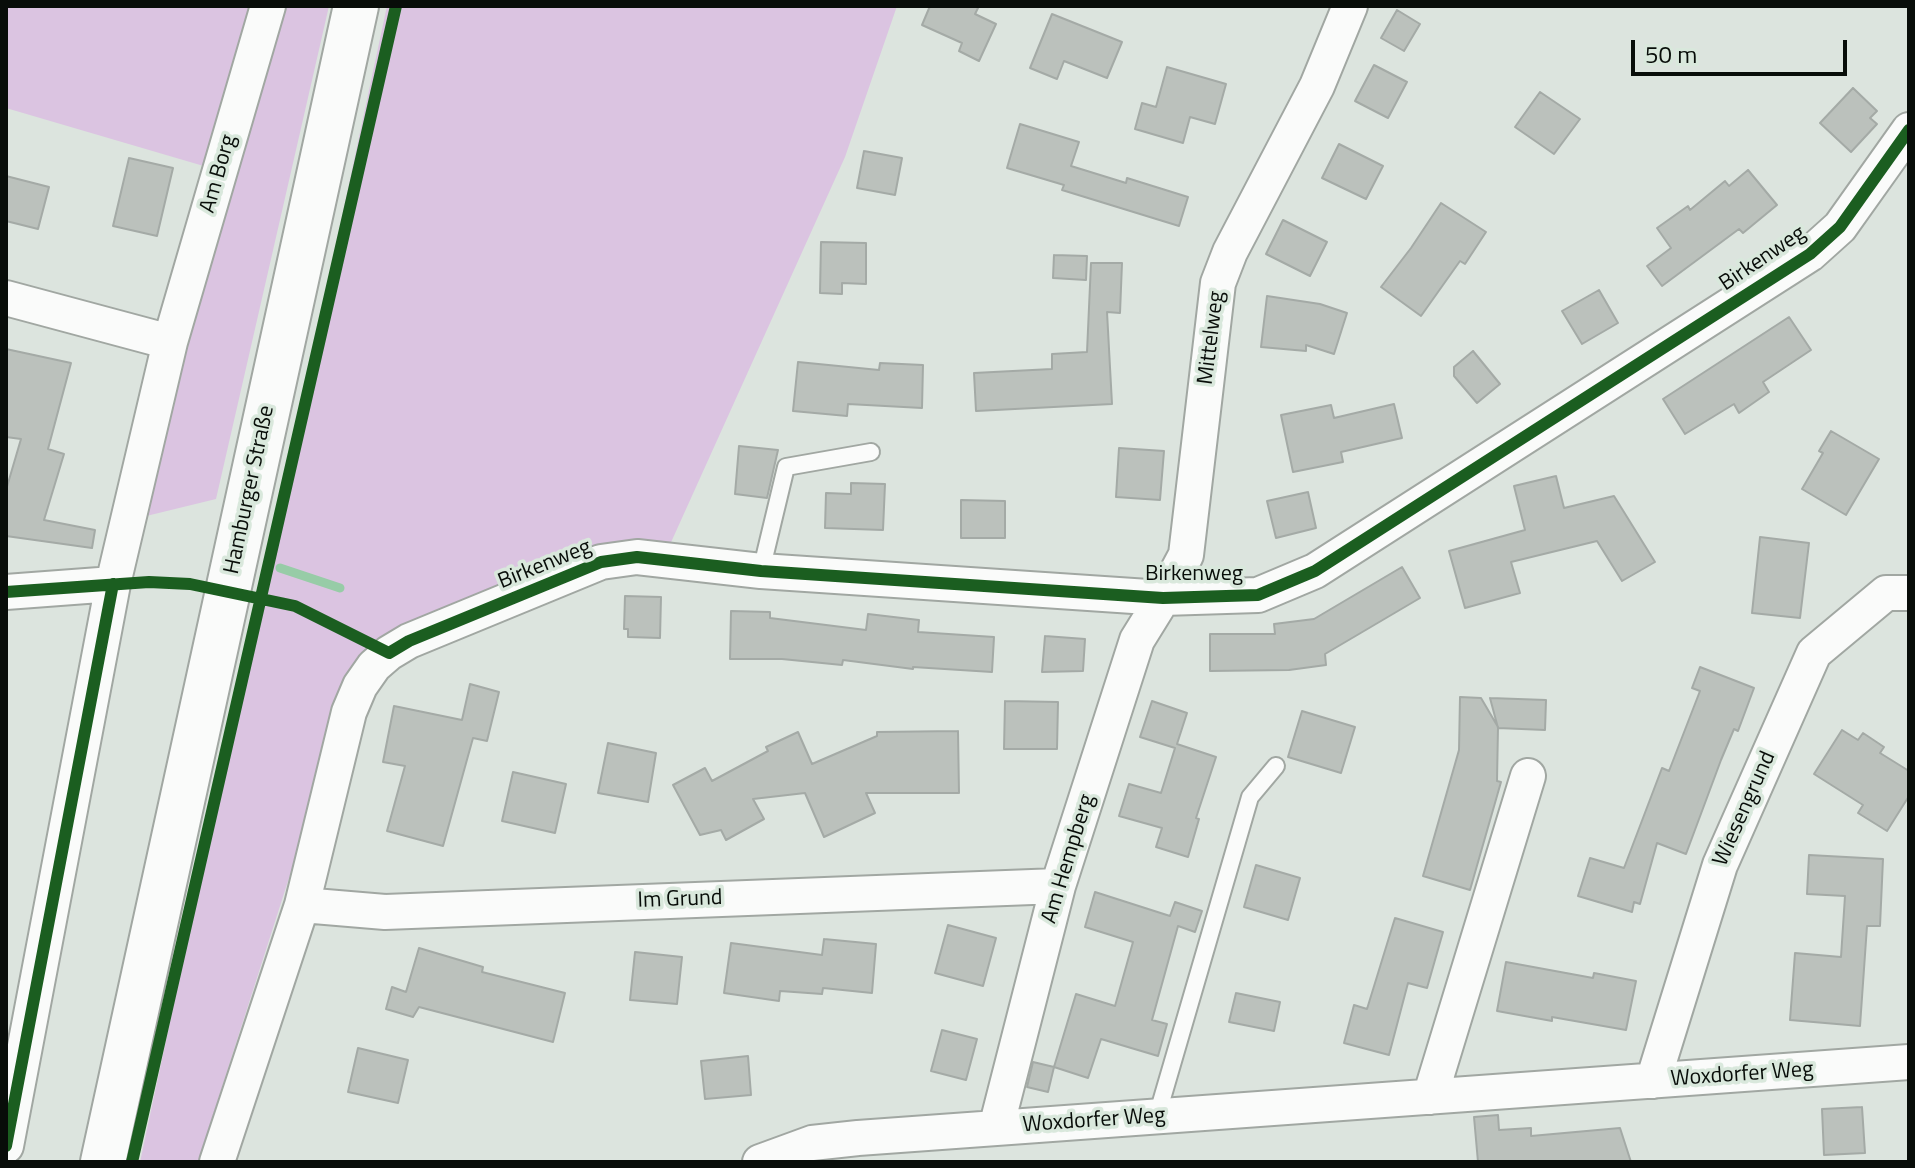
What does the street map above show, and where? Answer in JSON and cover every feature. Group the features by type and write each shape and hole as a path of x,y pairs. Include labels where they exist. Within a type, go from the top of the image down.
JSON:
{"main road":[{"name":"Hamburger Straße","path":"103,1162 356,6"}],"street":[{"name":"Am Borg","path":"6,1146 113,584 170,342 268,6"},
{"name":"Mittelweg","path":"1163,598 1186,555 1218,283 1230,252 1317,86 1350,6"},
{"name":"Birkenweg","path":"217,1162 302,905 349,712 360,686 374,666 389,653 409,641 601,562 637,557 761,571 1163,598 1258,595 1328,563 1810,254 1840,227 1909,130"},
{"path":"6,298 170,342"},
{"path":"6,592 113,584"},
{"name":"Wiesengrund","path":"1653,1081 1720,865 1814,653 1886,593 1909,593"},
{"name":"Am Hempberg","path":"996,1128 1058,886 1137,640 1163,598"},
{"path":"1430,1097 1528,776"},
{"name":"Im Grund","path":"302,905 385,912 1058,886"},
{"name":"Woxdorfer Weg","path":"760,1162 812,1143 1909,1062"}],"lane":[{"path":"761,571 786,467 871,452"},
{"path":"1157,1116 1250,797 1276,766"}],"shaded area":[{"path":"6,6 329,6 216,499 130,520 207,167 6,108"},
{"path":"387,6 897,6 845,157 668,549 354,675 198,1162 140,1162"}],"building":[{"path":"930,6 979,6 975,14 996,24 979,61 959,51 962,43 922,25"},
{"path":"1397,10 1420,24 1404,51 1381,38"},
{"path":"1052,14 1122,42 1107,78 1064,61 1057,79 1030,68"},
{"path":"1374,65 1407,82 1388,118 1355,101"},
{"path":"1167,67 1226,84 1215,124 1190,117 1183,143 1135,129 1142,103 1156,107"},
{"path":"1853,88 1877,111 1870,118 1877,124 1851,152 1820,123"},
{"path":"1540,92 1580,119 1554,154 1515,127"},
{"path":"1020,124 1079,142 1071,166 1126,183 1127,178 1188,197 1179,226 1062,190 1064,185 1007,168"},
{"path":"1339,144 1383,166 1366,199 1322,178"},
{"path":"864,151 902,158 895,195 857,188"},
{"path":"129,158 173,168 157,236 113,226"},
{"path":"1748,170 1777,205 1743,233 1739,229 1662,286 1647,266 1671,248 1657,228 1688,206 1690,210 1725,181 1729,186"},
{"path":"6,176 49,187 38,229 6,221"},
{"path":"1441,203 1486,232 1465,264 1460,261 1421,316 1381,287"},
{"path":"1283,220 1327,242 1310,276 1266,254"},
{"path":"821,242 866,243 866,284 842,283 842,294 820,293"},
{"path":"1054,255 1087,256 1086,280 1053,278"},
{"path":"1091,263 1122,263 1120,313 1107,312 1112,404 976,411 974,373 1052,369 1052,354 1087,352"},
{"path":"1599,290 1618,323 1582,344 1562,311"},
{"path":"1267,296 1320,304 1347,313 1334,354 1306,345 1306,351 1261,347"},
{"path":"1789,317 1811,350 1763,382 1769,392 1739,413 1734,404 1685,434 1663,399"},
{"path":"6,349 71,363 48,449 64,454 44,520 95,530 92,548 6,536 6,490 21,439 6,437"},
{"path":"1473,351 1500,384 1477,403 1454,376 1454,367"},
{"path":"798,362 879,370 880,363 923,365 922,408 848,404 847,416 793,411"},
{"path":"1394,404 1402,438 1341,452 1343,462 1293,472 1281,415 1331,405 1334,418"},
{"path":"1831,431 1879,459 1846,515 1802,489 1823,453 1819,451"},
{"path":"739,446 778,450 767,498 735,494"},
{"path":"1119,448 1164,451 1160,500 1116,497"},
{"path":"1556,476 1564,508 1614,496 1655,562 1622,581 1597,541 1511,562 1520,593 1465,608 1449,551 1525,530 1514,486"},
{"path":"851,483 885,484 883,530 825,528 826,493 851,494"},
{"path":"1308,492 1316,528 1276,538 1267,501"},
{"path":"961,500 1005,501 1005,538 961,538"},
{"path":"1760,537 1809,543 1800,618 1752,613"},
{"path":"1402,567 1420,598 1325,654 1326,665 1289,670 1210,671 1210,634 1275,634 1274,624 1314,619"},
{"path":"625,596 661,597 660,638 628,637 628,629 624,629"},
{"path":"731,611 770,612 770,618 866,630 868,614 919,620 918,632 994,637 992,672 913,669 843,660 842,665 782,659 730,659"},
{"path":"1045,636 1085,639 1083,671 1042,672"},
{"path":"1700,667 1754,688 1738,731 1734,729 1721,760 1686,854 1657,843 1640,904 1634,902 1632,912 1578,896 1590,858 1624,868 1662,768 1669,771 1700,691 1692,688"},
{"path":"470,684 499,692 487,741 473,738 443,846 387,831 405,766 383,762 394,706 462,720"},
{"path":"1460,697 1481,698 1498,727 1497,781 1501,782 1470,890 1423,876 1459,750"},
{"path":"1490,698 1546,700 1545,730 1498,728"},
{"path":"1005,701 1058,702 1057,749 1004,749"},
{"path":"1152,701 1187,713 1177,744 1216,757 1196,818 1199,819 1188,857 1156,847 1162,828 1119,816 1129,784 1161,793 1175,748 1140,737"},
{"path":"1302,711 1355,727 1341,773 1288,757"},
{"path":"1842,730 1858,740 1863,733 1884,747 1880,753 1909,771 1909,796 1887,831 1858,813 1863,805 1814,774"},
{"path":"958,731 959,793 866,793 875,813 824,837 805,793 753,799 764,819 726,840 721,830 700,835 673,785 705,768 712,781 768,751 766,747 798,732 812,764 877,736 877,732"},
{"path":"608,743 656,753 648,802 598,793"},
{"path":"513,772 566,784 555,833 502,821"},
{"path":"1809,855 1883,859 1880,926 1867,926 1860,1026 1790,1020 1795,953 1841,957 1845,896 1807,894"},
{"path":"1256,865 1300,878 1288,920 1244,907"},
{"path":"1095,892 1170,916 1175,902 1202,911 1195,932 1178,926 1152,1020 1167,1024 1158,1056 1101,1039 1088,1078 1054,1067 1076,994 1115,1006 1133,942 1085,927"},
{"path":"1395,918 1443,932 1427,988 1408,983 1389,1055 1344,1043 1354,1005 1367,1009"},
{"path":"948,925 996,938 983,986 935,973"},
{"path":"824,939 876,944 872,993 823,988 822,994 780,991 779,1001 724,993 731,943 822,955"},
{"path":"419,948 483,967 482,972 565,993 553,1042 419,1007 413,1017 386,1009 392,987 406,992"},
{"path":"635,952 682,957 677,1004 630,1000"},
{"path":"1506,962 1593,978 1594,973 1636,981 1626,1030 1497,1011"},
{"path":"1236,993 1280,1002 1274,1031 1229,1022"},
{"path":"942,1030 977,1039 966,1080 931,1071"},
{"path":"358,1048 408,1060 398,1103 348,1092"},
{"path":"748,1056 751,1095 705,1099 701,1061"},
{"path":"1033,1062 1054,1067 1048,1092 1027,1087"},
{"path":"1862,1107 1865,1153 1824,1155 1822,1109"},
{"path":"1498,1115 1499,1130 1531,1128 1531,1136 1620,1128 1631,1162 1478,1162 1474,1117"}],"waterway":[{"path":"280,568 340,588"}],"cycle path":[{"path":"132,1162 396,6"},
{"path":"6,592 149,582 190,584 295,606 389,653 409,641 601,562 637,557 761,571 1163,598 1258,595 1315,571 1810,254 1840,227 1909,130"},
{"path":"6,1146 113,584"}]}
